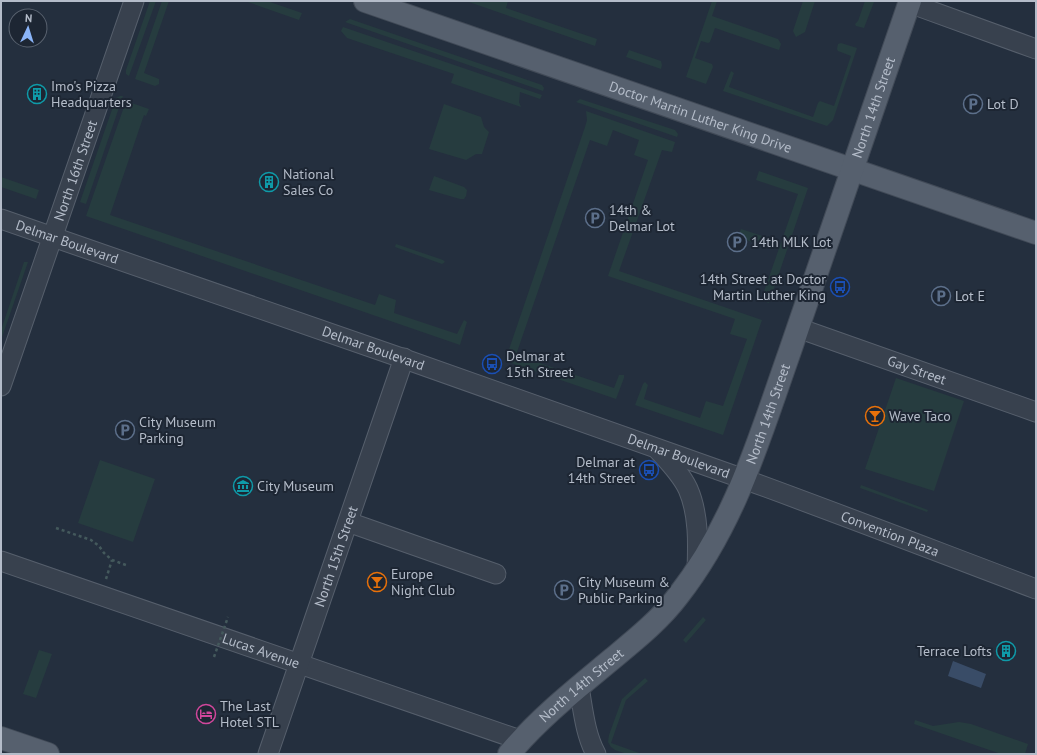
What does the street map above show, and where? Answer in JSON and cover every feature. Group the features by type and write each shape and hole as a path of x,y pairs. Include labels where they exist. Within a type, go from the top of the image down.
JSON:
{"main road":[{"name":"Doctor Martin Luther King Drive","path":"365,1 852,168 1036,233"},
{"name":"North 14th Street","path":"515,747 549,712 651,625 677,597 697,570 719,534 744,479 798,328 910,2"},
{"path":"1,738 48,754"}],"street":[{"name":"North 16th Street","path":"1,386 134,1"},
{"path":"910,2 1036,49"},
{"name":"Delmar Boulevard","path":"1,219 404,358 744,479"},
{"name":"Gay Street","path":"798,328 1036,412"},
{"name":"North 15th Street","path":"268,754 404,358"},
{"path":"655,448 680,476 688,488 693,503 697,535 697,570"},
{"name":"Convention Plaza","path":"744,479 1036,589"},
{"path":"348,522 496,574"},
{"name":"Lucas Avenue","path":"1,561 299,664 515,747"},
{"path":"579,687 586,728 596,754"}],"path":[{"path":"56,528 91,540 112,560 126,565"},
{"path":"214,657 228,617"}],"green space":[{"path":"150,1 156,1 129,76 126,74 126,70"},
{"path":"162,1 169,1 144,73 159,79 159,84 155,86 135,79"},
{"path":"245,1 267,1 302,13 299,20"},
{"path":"466,1 508,1 506,8 597,39 595,46"},
{"path":"712,1 717,1 712,16 778,39 781,44 779,50 715,28 710,42 708,43 701,41 695,58 712,64 713,67 706,84 686,77"},
{"path":"803,1 815,1 805,32 796,37 793,31"},
{"path":"865,1 874,2 864,28 856,26 855,24 858,21"},
{"path":"350,19 542,85 544,88 543,91 345,22"},
{"path":"343,27 542,95 540,99 520,92 519,102 521,107 451,83 454,74 347,38 341,31"},
{"path":"841,43 857,48 833,120 827,126 723,91 731,71 734,73 729,87 813,117 820,101 834,106 851,56 838,51 838,44"},
{"path":"629,50 661,61 661,69 626,57"},
{"path":"123,96 86,204 80,202 116,98"},
{"path":"580,99 675,130 678,134 677,137 576,102"},
{"path":"126,101 149,109 146,116 144,115 110,215 375,305 379,294 396,300 394,313 457,334 464,320 467,322 460,345 86,216"},
{"path":"444,104 481,117 484,127 489,132 482,154 476,154 466,160 429,149"},
{"path":"586,111 675,142 672,152 662,150 619,271 762,320 723,435 635,405 645,382 648,385 644,399 700,418 706,401 723,406 747,339 730,334 735,319 608,276 648,160 634,155 639,140 613,130 607,146 590,140 516,355 614,388 619,375 624,375 616,399 505,361 585,127 587,120"},
{"path":"759,171 808,188 769,303 761,300 798,194 756,180"},
{"path":"434,176 464,187 467,190 464,199 429,190"},
{"path":"1,177 39,190 36,199 1,187"},
{"path":"741,229 775,240 771,249 738,237"},
{"path":"396,244 445,262 442,264 395,247"},
{"path":"24,262 28,262 1,340 1,330"},
{"path":"896,378 964,401 934,491 865,469"},
{"path":"100,460 155,479 133,542 78,523"},
{"path":"861,485 928,510 927,512 860,488"},
{"path":"703,617 706,620 686,643 683,640"},
{"path":"39,650 52,654 36,698 23,694"},
{"path":"645,678 648,681 626,700 611,743 642,754 627,754 611,747 608,742 609,735 622,699"},
{"path":"915,720 933,726 959,722 971,724 1028,744 1025,754 1001,754 914,724"}],"water":[{"path":"953,661 986,674 981,688 948,676"}],"place":[{"name":"Imo's Pizza Headquarters","path":"37,94"},
{"name":"Lot D","path":"973,104"},
{"name":"National Sales Co","path":"269,182"},
{"name":"14th & Delmar Lot","path":"595,218"},
{"name":"14th MLK Lot","path":"737,242"},
{"name":"14th Street at Doctor Martin Luther King","path":"840,287"},
{"name":"Lot E","path":"941,296"},
{"name":"Delmar at 15th Street","path":"492,364"},
{"name":"Wave Taco","path":"875,416"},
{"name":"City Museum Parking","path":"125,430"},
{"name":"Delmar at 14th Street","path":"649,470"},
{"name":"City Museum","path":"243,486"},
{"name":"Europe Night Club","path":"377,582"},
{"name":"City Museum & Public Parking","path":"564,590"},
{"name":"Terrace Lofts","path":"1006,651"},
{"name":"The Last Hotel STL","path":"206,714"}]}
